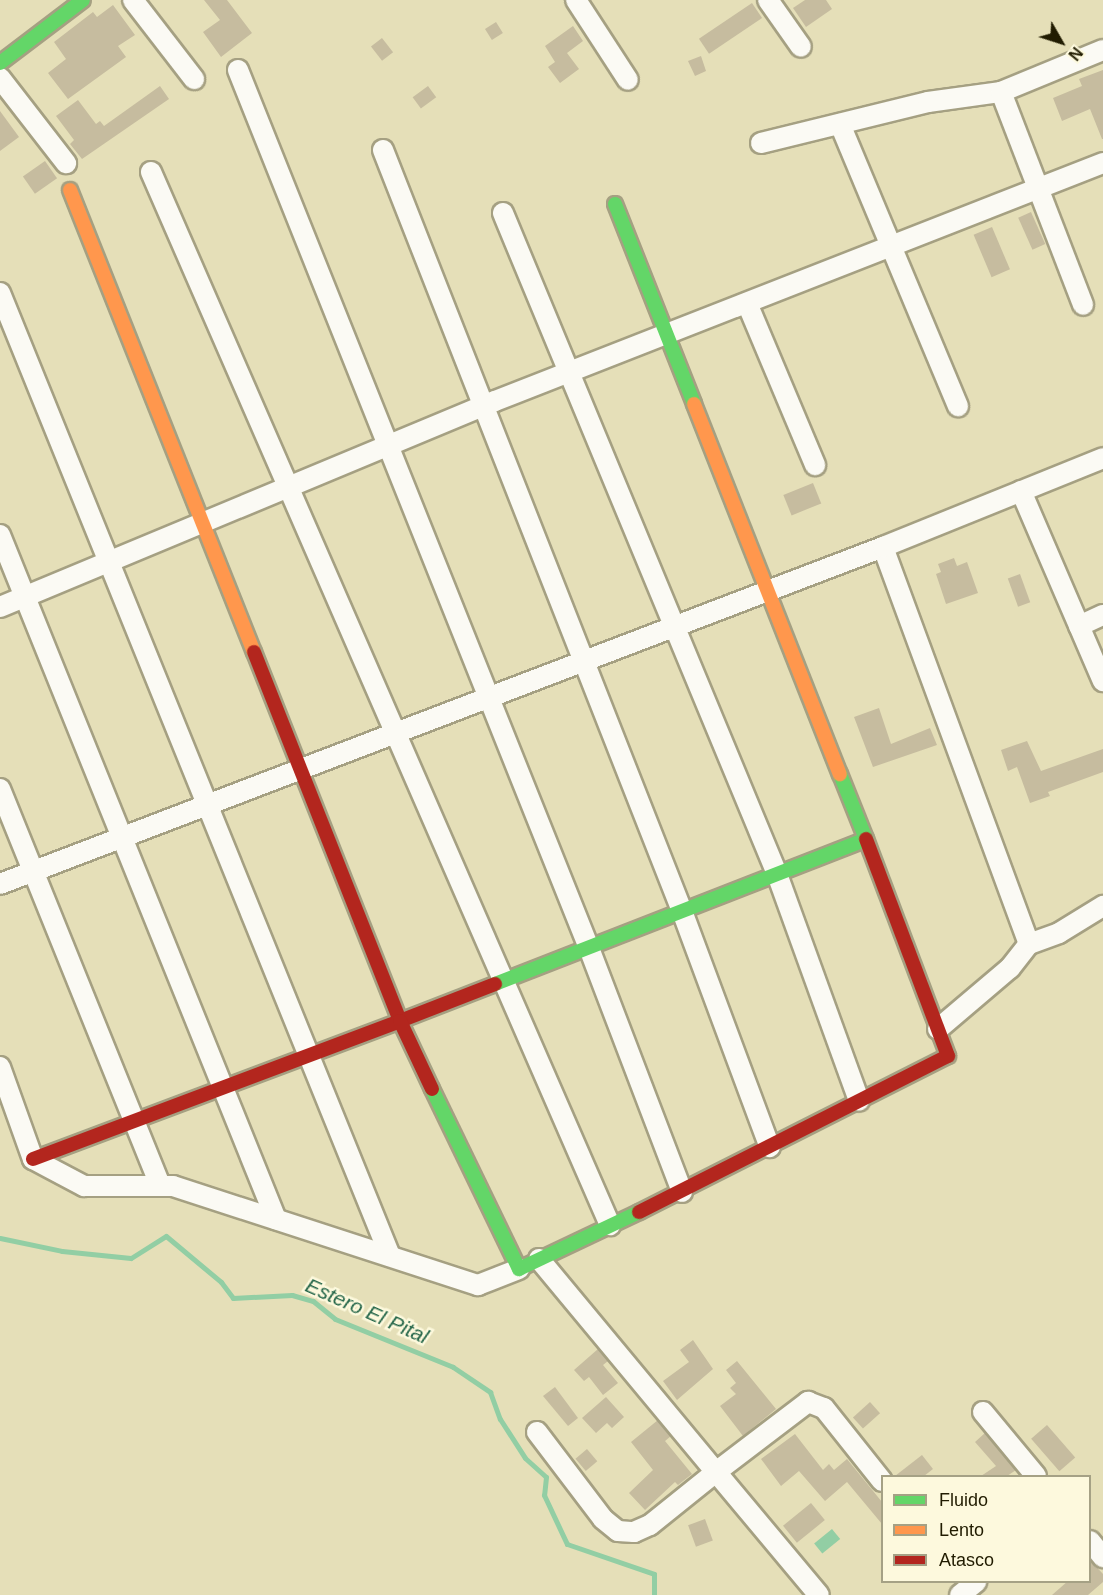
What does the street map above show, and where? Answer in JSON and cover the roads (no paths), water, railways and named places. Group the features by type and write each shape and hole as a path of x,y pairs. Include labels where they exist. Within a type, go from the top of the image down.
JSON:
{"street":[{"path":"0,63 83,0"},
{"path":"132,0 194,79"},
{"path":"576,0 628,80"},
{"path":"768,0 801,47"},
{"path":"761,143 928,102 1001,92 1103,50"},
{"path":"238,70 589,948 682,1192"},
{"path":"0,78 66,163"},
{"path":"1001,92 1041,187 1083,305"},
{"path":"840,124 958,406"},
{"path":"383,150 682,911 770,1147"},
{"path":"0,607 484,406 1103,163"},
{"path":"151,172 398,734 610,1225"},
{"path":"70,190 400,1021 519,1269"},
{"path":"0,1067 33,1160 84,1186 173,1186 478,1285 519,1269 682,1192 948,1056 866,838 615,204"},
{"path":"503,213 567,373 777,874 859,1101"},
{"path":"0,293 390,1256"},
{"path":"747,303 815,465"},
{"path":"0,884 767,592 1103,458"},
{"path":"1021,491 1103,681"},
{"path":"0,535 276,1219"},
{"path":"883,547 1029,944"},
{"path":"1079,626 1103,615"},
{"path":"0,789 160,1186"},
{"path":"33,1160 589,948 866,838"},
{"path":"938,1029 1010,969 1029,944 1059,933 1103,906"},
{"path":"540,1259 819,1595"},
{"path":"537,1432 603,1518 618,1531 634,1532 650,1525 808,1402 824,1408 881,1480"},
{"path":"983,1412 1034,1475"},
{"path":"1091,1543 1103,1557"}],"waterway":[{"name":"Estero El Pital","path":"0,1238 62,1251 131,1258 166,1236 221,1282 233,1298 292,1295 313,1301 335,1319 453,1367 490,1392 500,1419 525,1458 546,1477 544,1495 567,1544 654,1574 654,1595"}]}
